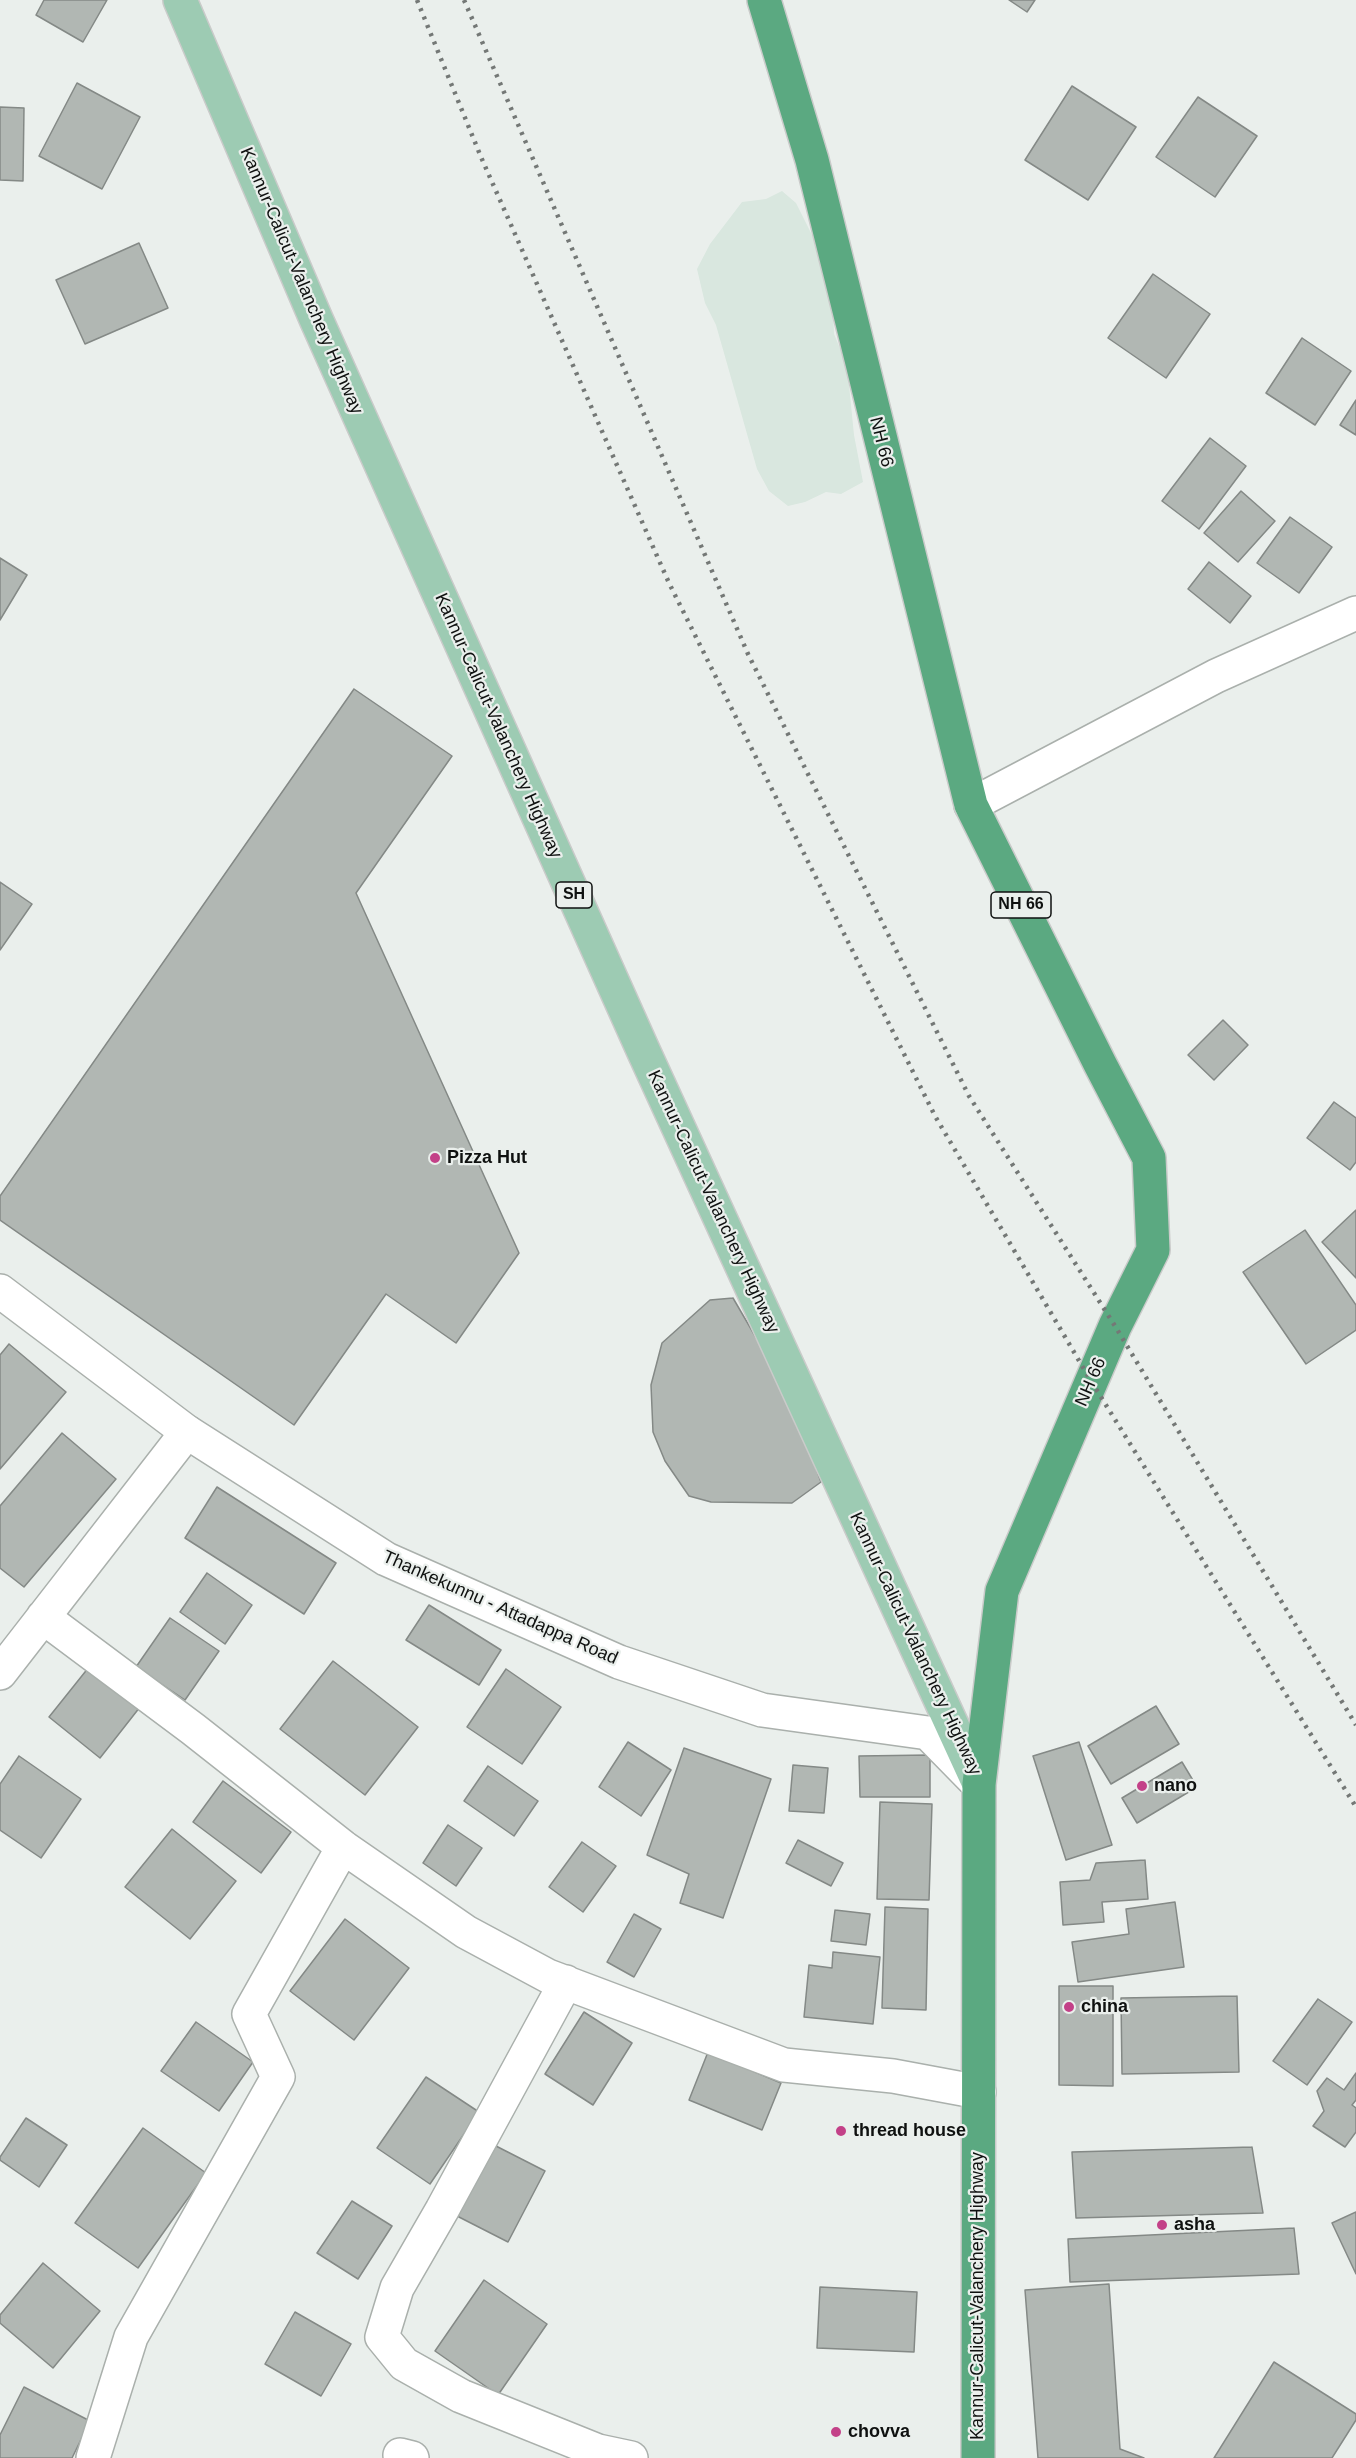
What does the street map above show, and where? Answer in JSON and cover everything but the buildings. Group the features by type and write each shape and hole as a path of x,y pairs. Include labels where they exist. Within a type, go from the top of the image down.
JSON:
{"highway":[{"name":"NH 66","path":"764,0 812,160 971,805 1149,1158 1153,1250 1115,1326 1002,1591 979,1784"},
{"name":"Kannur-Calicut-Valanchery Highway","path":"978,2458 979,1784"}],"main road":[{"name":"Kannur-Calicut-Valanchery Highway","path":"180,0 326,341 643,1050 979,1784"}],"street":[{"path":"971,805 1216,676 1356,613"},
{"name":"Thankekunnu - Attadappa Road","path":"0,1291 187,1432 386,1559 619,1662 762,1710 928,1733 979,1784"},
{"path":"0,1673 187,1432"},
{"path":"43,1617 193,1729 343,1847 466,1932 548,1976 784,2065 893,2076 979,2092"},
{"path":"93,2458 131,2337 278,2077 249,2013 343,1847"},
{"path":"566,1982 397,2288 382,2337 404,2364 461,2396 598,2451 631,2458"}],"shaded area":[{"path":"782,191 796,203 816,243 833,311 834,334 847,365 854,435 863,482 841,494 826,492 805,502 788,506 769,491 757,469 716,325 705,303 697,269 710,244 742,202 766,199"}],"railway":[{"path":"417,0 481,157 669,583 935,1116 1091,1381 1356,1807"},
{"path":"464,0 748,654 969,1096 1115,1326 1356,1725"}],"place":[{"name":"Pizza Hut","path":"435,1158"},
{"name":"nano","path":"1142,1786"},
{"name":"china","path":"1069,2007"},
{"name":"thread house","path":"841,2131"},
{"name":"asha","path":"1162,2225"},
{"name":"chovva","path":"836,2432"}]}
